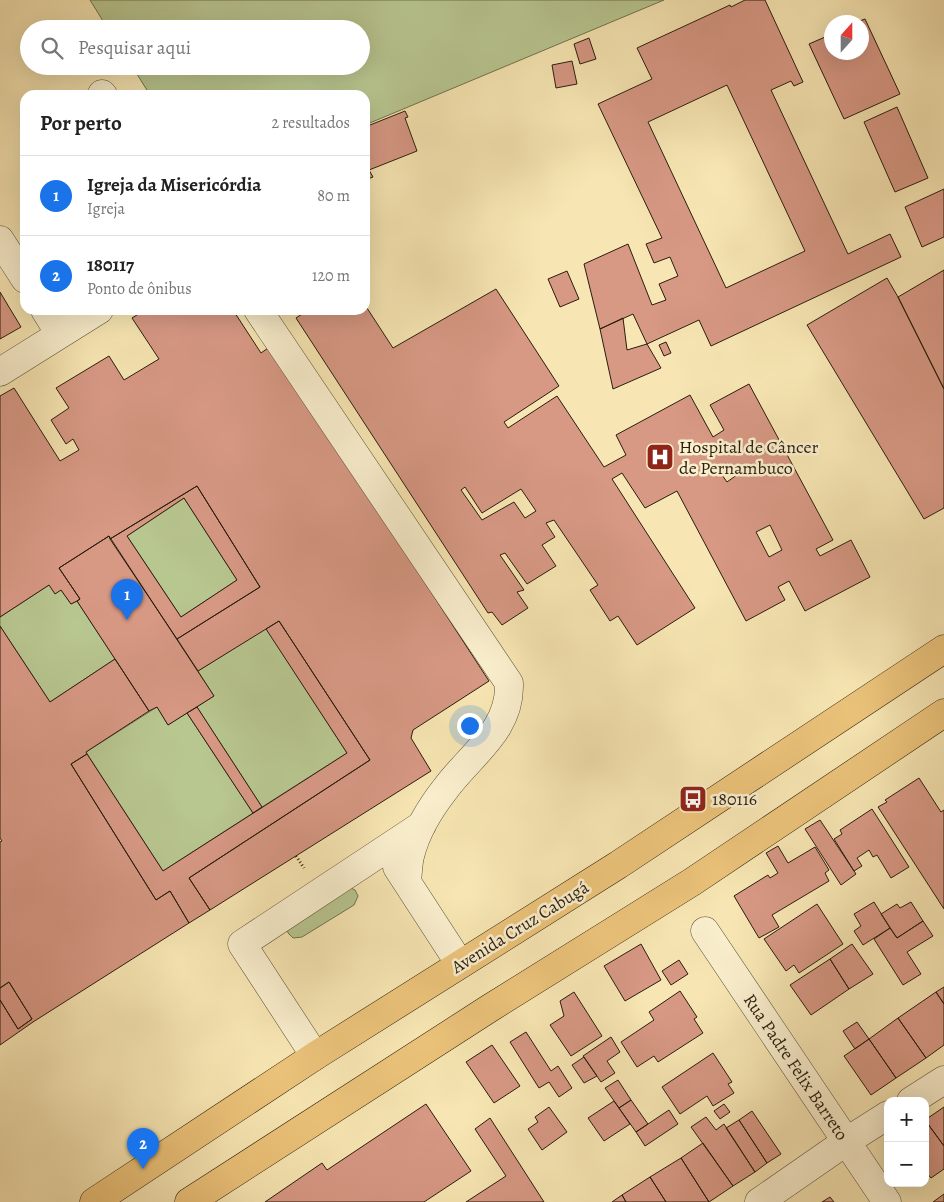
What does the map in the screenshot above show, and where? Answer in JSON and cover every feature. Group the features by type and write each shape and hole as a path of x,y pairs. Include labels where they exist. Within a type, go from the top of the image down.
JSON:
{"main road":[{"name":"Avenida Cruz Cabugá","path":"94,1202 315,1056 618,865 944,649"},
{"path":"189,1202 490,1008 692,882 944,713"}],"street":[{"path":"0,240 20,271"},
{"path":"48,315 60,334"},
{"path":"0,372 91,315"},
{"path":"261,315 509,683 508,703 496,729 476,756 447,786 422,825 411,854 406,882"},
{"path":"315,1056 242,944 422,825"},
{"path":"385,850 460,964"},
{"name":"Rua Padre Felix Barreto","path":"705,931 888,1202"},
{"path":"916,1097 944,1080"},
{"path":"759,1202 846,1140 884,1117"}],"green space":[{"path":"90,0 664,0 370,123 370,90 147,90 138,75 370,75 370,20 102,20"},
{"path":"184,498 237,580 181,617 127,536"},
{"path":"49,585 61,590 71,604 77,601 115,659 50,702 0,626 0,617"},
{"path":"266,628 347,753 262,807 197,707 214,696 198,671"},
{"path":"157,707 168,725 187,713 253,813 163,871 86,752"},
{"path":"349,887 355,890 358,896 354,905 302,937 293,938 288,933 287,927"}],"building":[{"path":"745,0 765,0 803,82 794,86 791,81 771,90 848,254 890,234 901,257 711,346 699,320 647,344 633,314 600,329 584,264 628,244 652,305 666,300 659,284 678,276 670,257 654,263 646,244 662,238 598,104 652,79 637,48 730,5 731,7","holes":["727,85 805,251 726,288 648,122"]},
{"path":"869,28 900,94 844,119 809,44 824,37 824,60 869,60"},
{"path":"589,38 596,59 580,64 574,44"},
{"path":"572,61 577,84 556,88 552,65"},
{"path":"897,107 928,178 895,192 864,122"},
{"path":"405,111 408,117 405,118 417,151 370,170 370,125"},
{"path":"944,189 944,237 922,247 905,207"},
{"path":"944,270 944,389 898,297"},
{"path":"567,271 579,299 560,307 548,279"},
{"path":"887,278 944,389 944,508 924,519 807,325"},
{"path":"496,289 559,386 504,422 508,428 557,396 604,467 626,455 616,435 690,395 713,437 724,430 710,405 749,384 833,540 816,549 820,556 851,540 870,577 805,611 789,581 778,587 785,600 746,621 677,491 645,508 622,473 612,479 695,608 637,645 618,616 610,621 590,590 598,585 554,520 546,523 555,537 542,545 556,566 527,584 505,553 500,555 524,590 517,592 528,608 502,625 492,612 488,613 296,318 300,315 370,315 370,313 393,348","holes":["665,459 668,464 659,469 657,464","737,465 741,472 727,482 722,475","465,487 482,513 521,489 536,511 525,518 514,502 482,520 461,490","770,525 782,550 769,557 756,532"]},
{"path":"0,292 21,327 0,339"},
{"path":"137,315 236,315 261,353 271,346 489,681 413,730 411,738 431,771 210,910 189,878 370,760 279,621 198,671 177,639 260,587 197,486 110,539 109,536 59,568 80,599 77,601 71,604 61,590 55,594 49,585 0,617 0,396 14,388 60,461 79,450 73,439 66,444 51,420 69,408 56,388 109,356 124,380 159,359 132,318"},
{"path":"623,318 627,350 647,344 661,368 613,389 600,329"},
{"path":"666,342 671,353 664,356 659,345"},
{"path":"197,486 260,587 177,639 110,539","holes":["184,498 237,580 181,617 127,536"]},
{"path":"109,536 214,696 168,725 157,707 149,711 77,601 80,599 59,568"},
{"path":"279,621 370,760 189,878 210,910 189,923 170,891 156,900 71,764 87,754 163,871 347,753 266,629"},
{"path":"0,626 50,702 115,659 149,711 71,764 156,900 170,891 189,923 0,1045 0,1000 18,1029 32,1019 9,982 0,988 0,842 2,841 0,838"},
{"path":"197,707 262,807 253,813 187,713"},
{"path":"919,778 941,812 944,810 944,909 878,807 887,802 885,800"},
{"path":"872,809 909,867 891,878 877,855 873,857 869,850 857,858 862,866 854,871 834,839 842,834 840,830"},
{"path":"820,820 856,874 841,885 805,829"},
{"path":"778,846 788,863 815,847 829,870 825,873 829,881 772,915 779,927 759,938 734,896 768,875 770,878 778,873 766,853"},
{"path":"874,902 890,928 863,945 854,931 861,926 854,914"},
{"path":"911,902 923,921 897,938 881,914 897,904 900,908"},
{"path":"817,904 843,944 799,973 794,965 786,971 764,939"},
{"path":"923,921 933,936 907,952 921,974 903,985 874,939 890,928 897,938"},
{"path":"641,944 661,980 625,1001 604,966"},
{"path":"852,944 873,974 849,989 830,959"},
{"path":"830,959 849,989 811,1015 790,985"},
{"path":"679,960 688,974 671,985 662,971"},
{"path":"9,982 32,1019 18,1029 0,1000 0,988"},
{"path":"944,987 944,1004 936,992"},
{"path":"680,991 697,1017 694,1019 703,1033 658,1062 654,1056 637,1067 621,1042 654,1020 649,1012"},
{"path":"574,992 602,1036 571,1056 550,1025 564,1016 560,1001"},
{"path":"936,992 944,1004 944,1045 926,1058 898,1018"},
{"path":"898,1018 926,1058 896,1078 869,1039"},
{"path":"857,1022 869,1039 855,1049 843,1031"},
{"path":"526,1032 551,1071 558,1066 572,1088 559,1097 549,1082 539,1088 510,1042"},
{"path":"611,1037 620,1052 607,1061 615,1073 601,1082 583,1056"},
{"path":"869,1039 896,1078 871,1095 844,1056"},
{"path":"492,1045 520,1086 494,1103 466,1062"},
{"path":"713,1053 732,1082 728,1084 734,1093 713,1106 707,1096 680,1114 662,1087"},
{"path":"584,1057 597,1076 584,1083 572,1065"},
{"path":"618,1080 631,1100 619,1108 605,1088"},
{"path":"631,1100 648,1124 636,1132 619,1108"},
{"path":"614,1101 630,1124 604,1141 588,1118"},
{"path":"426,1104 471,1171 424,1202 265,1202 322,1163 327,1170"},
{"path":"724,1104 730,1112 720,1119 714,1111"},
{"path":"549,1107 567,1132 542,1150 528,1129 538,1122 535,1117"},
{"path":"944,1107 944,1146 929,1125 929,1117"},
{"path":"669,1110 678,1124 645,1146 636,1132"},
{"path":"752,1111 781,1154 767,1163 739,1120"},
{"path":"706,1117 716,1130 724,1124 755,1172 733,1186 691,1127"},
{"path":"490,1118 544,1202 466,1202 506,1176 475,1129"},
{"path":"739,1120 767,1163 755,1172 726,1128"},
{"path":"929,1125 944,1146 944,1169 931,1178 929,1176"},
{"path":"703,1143 733,1186 709,1202 681,1158"},
{"path":"681,1158 709,1202 666,1202 650,1177"},
{"path":"650,1177 666,1202 626,1202 622,1195"},
{"path":"944,1194 944,1202 933,1202"},
{"path":"622,1195 626,1202 612,1202"},
{"path":"830,1197 834,1202 822,1202"}],"place":[{"name":"Hospital de Câncer de Pernambuco","path":"660,457"},
{"name":"Igreja da Misericórdia","path":"127,620"},
{"name":"180116","path":"693,799"},
{"name":"180117","path":"143,1169"}]}
